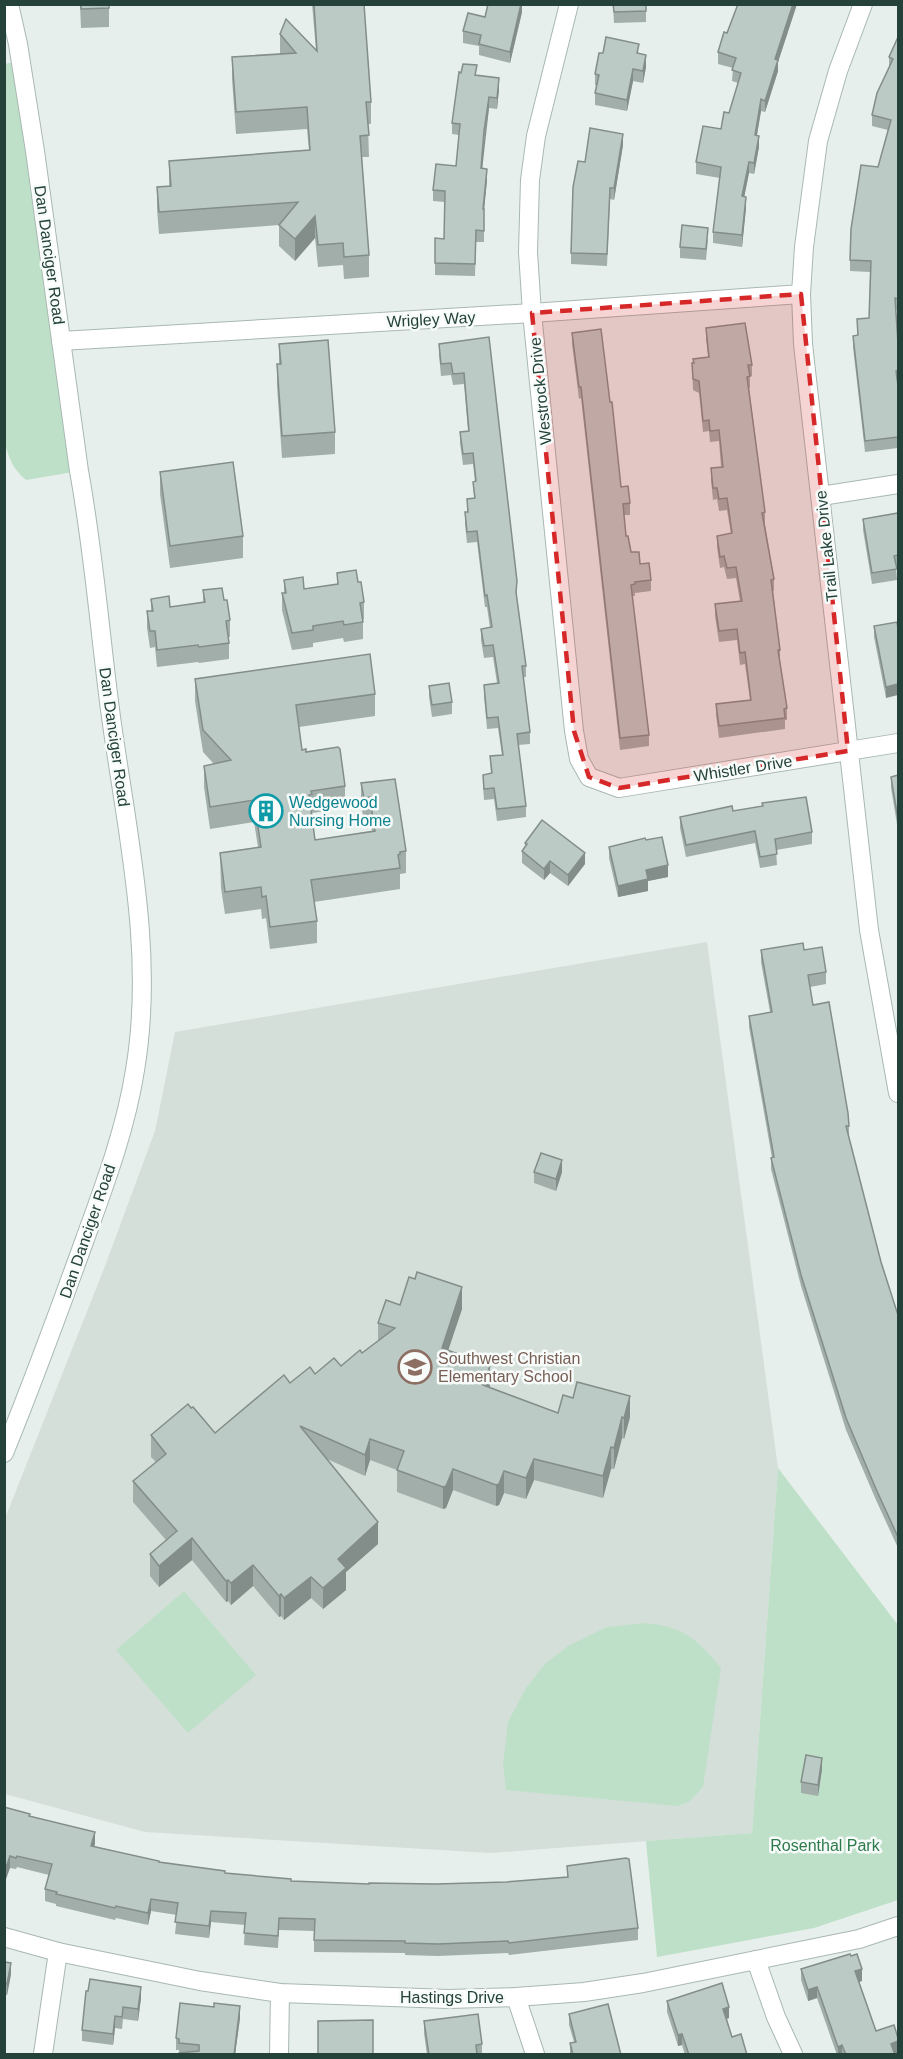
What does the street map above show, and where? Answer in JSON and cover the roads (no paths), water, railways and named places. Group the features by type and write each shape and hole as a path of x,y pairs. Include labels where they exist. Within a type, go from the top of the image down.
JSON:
{"street":[{"name":"Dan Danciger Road","path":"4,1453 46,1349 118,1143 136,1067 141,1020 142,951 138,900 112,720 87,517 35,151 18,44 9,4"},
{"name":"Westrock Drive","path":"569,4 536,136 530,180 528,252 532,314 574,731 579,759 589,777"},
{"name":"Trail Lake Drive","path":"863,4 838,71 818,141 804,247 801,294 803,344 869,930 889,998 898,1093"},
{"name":"Wrigley Way","path":"62,341 532,314 801,294"},
{"path":"821,496 898,484"},
{"name":"Whistler Drive","path":"589,777 619,788 898,743"},
{"name":"Hastings Drive","path":"4,1937 58,1952 201,1981 280,1993 448,1999 584,1992 860,1939 898,1926"},
{"path":"43,2055 58,1952"},
{"path":"756,1960 776,2017 793,2055"},
{"path":"279,2055 280,1993"},
{"path":"516,1997 535,2055"}],"place":[{"name":"Wedgewood Nursing Home","path":"266,811"},
{"name":"Southwest Christian Elementary School","path":"415,1367"}],"park label":[{"name":"Rosenthal Park","path":"825,1845"}]}
